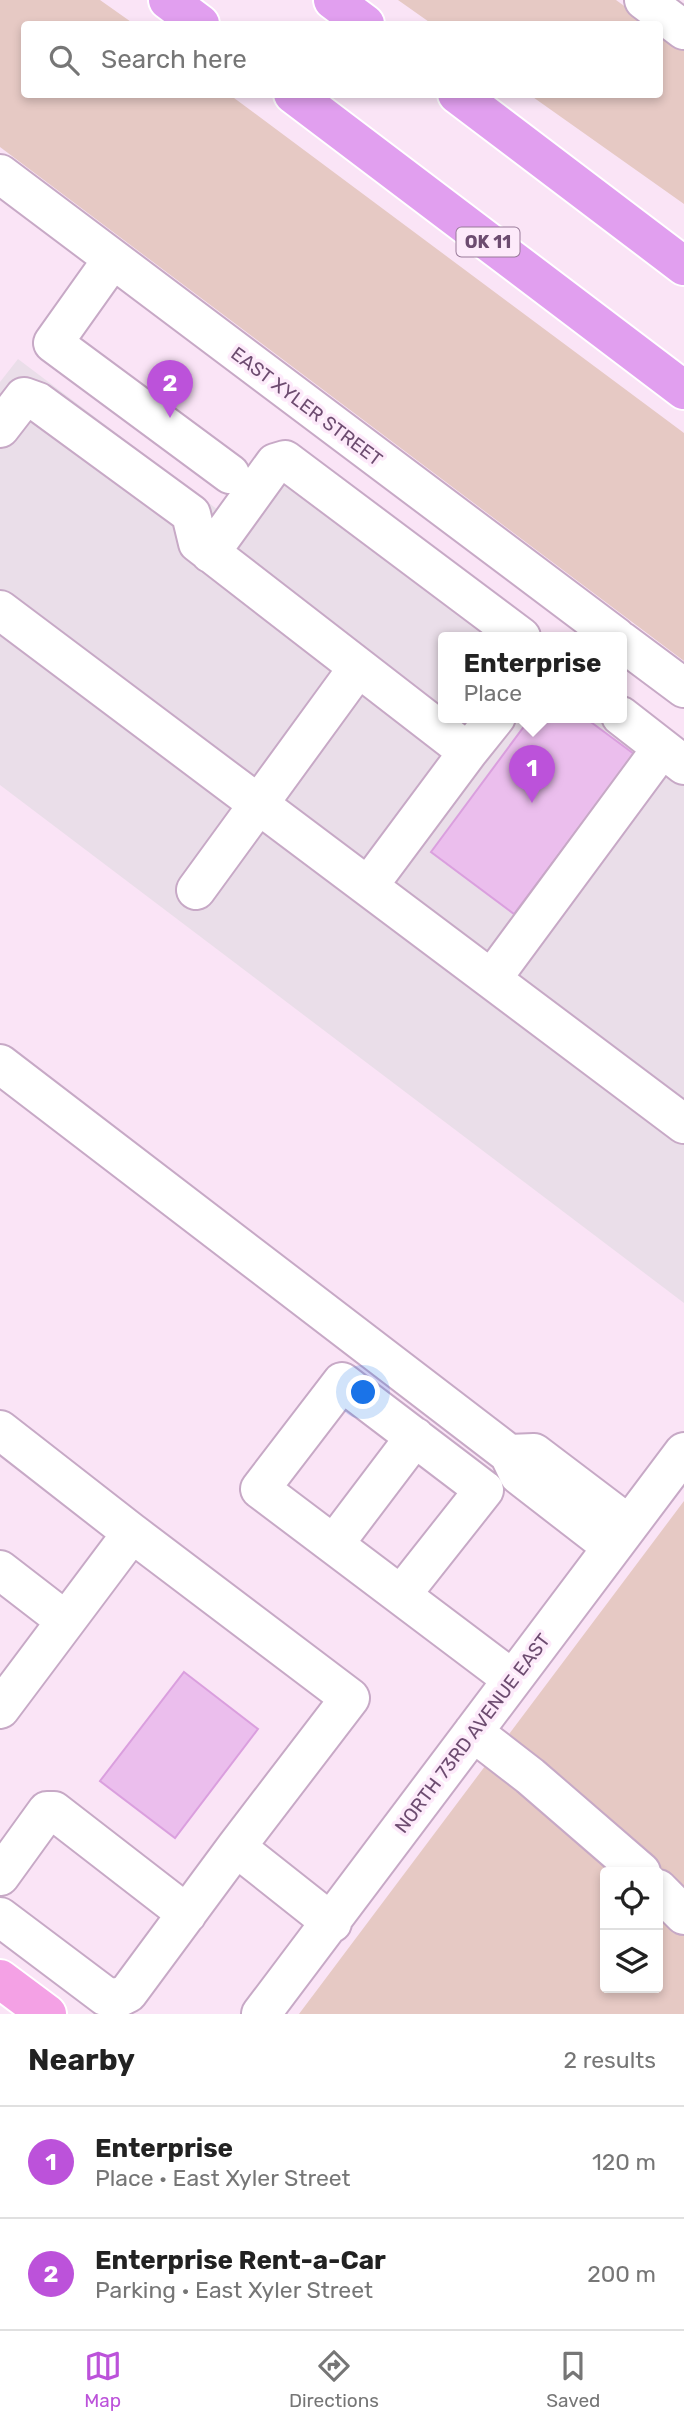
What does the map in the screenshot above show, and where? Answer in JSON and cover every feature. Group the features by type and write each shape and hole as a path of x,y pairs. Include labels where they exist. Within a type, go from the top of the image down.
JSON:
{"highway":[{"path":"168,0 196,21"},
{"path":"333,0 361,21"},
{"name":"OK 11","path":"298,98 684,390"},
{"path":"462,98 684,266"},
{"path":"601,203 684,255"}],"main road":[{"path":"0,1979 47,2014"}],"street":[{"path":"644,0 684,30"},
{"name":"EAST XYLER STREET","path":"0,174 609,632"},
{"path":"112,260 53,343 230,474"},
{"path":"0,428 24,397 38,402 191,514 198,543 467,752"},
{"path":"210,553 275,463 285,460 514,632"},
{"path":"0,610 493,977 684,1124"},
{"path":"627,645 684,688"},
{"path":"196,890 357,669"},
{"path":"493,977 673,757 627,721"},
{"path":"369,885 491,723"},
{"path":"0,1064 509,1454 519,1475 621,1536"},
{"path":"401,1595 484,1490 342,1382 260,1489 512,1679"},
{"path":"0,1430 349,1698 128,1993 118,1998 105,1996 0,1917"},
{"path":"334,1544 415,1437"},
{"name":"NORTH 73RD AVENUE EAST","path":"261,2014 684,1452"},
{"path":"0,1709 132,1532"},
{"path":"0,1570 66,1621"},
{"path":"473,1732 530,1776 635,1867"},
{"path":"0,1876 47,1811 54,1811 187,1914"},
{"path":"236,1846 331,1923"},
{"path":"663,1894 684,1915"}],"shaded area":[{"path":"0,0 100,0 130,21 21,21 21,98 234,98 684,433 684,661 0,147"},
{"path":"398,0 616,0 645,21 428,21"},
{"path":"663,34 684,50 684,204 534,98 663,98"},
{"path":"18,359 226,516 280,443 533,632 438,632 438,723 627,723 627,720 684,745 684,1303 0,785 0,382"},
{"path":"684,1501 684,2014 299,2014"}],"building":[{"path":"527,723 592,723 634,754 514,914 431,852"},
{"path":"184,1672 258,1729 175,1838 100,1781"}],"place":[{"name":"Enterprise Rent-a-Car","path":"170,418"},
{"name":"Enterprise","path":"532,803"}]}
